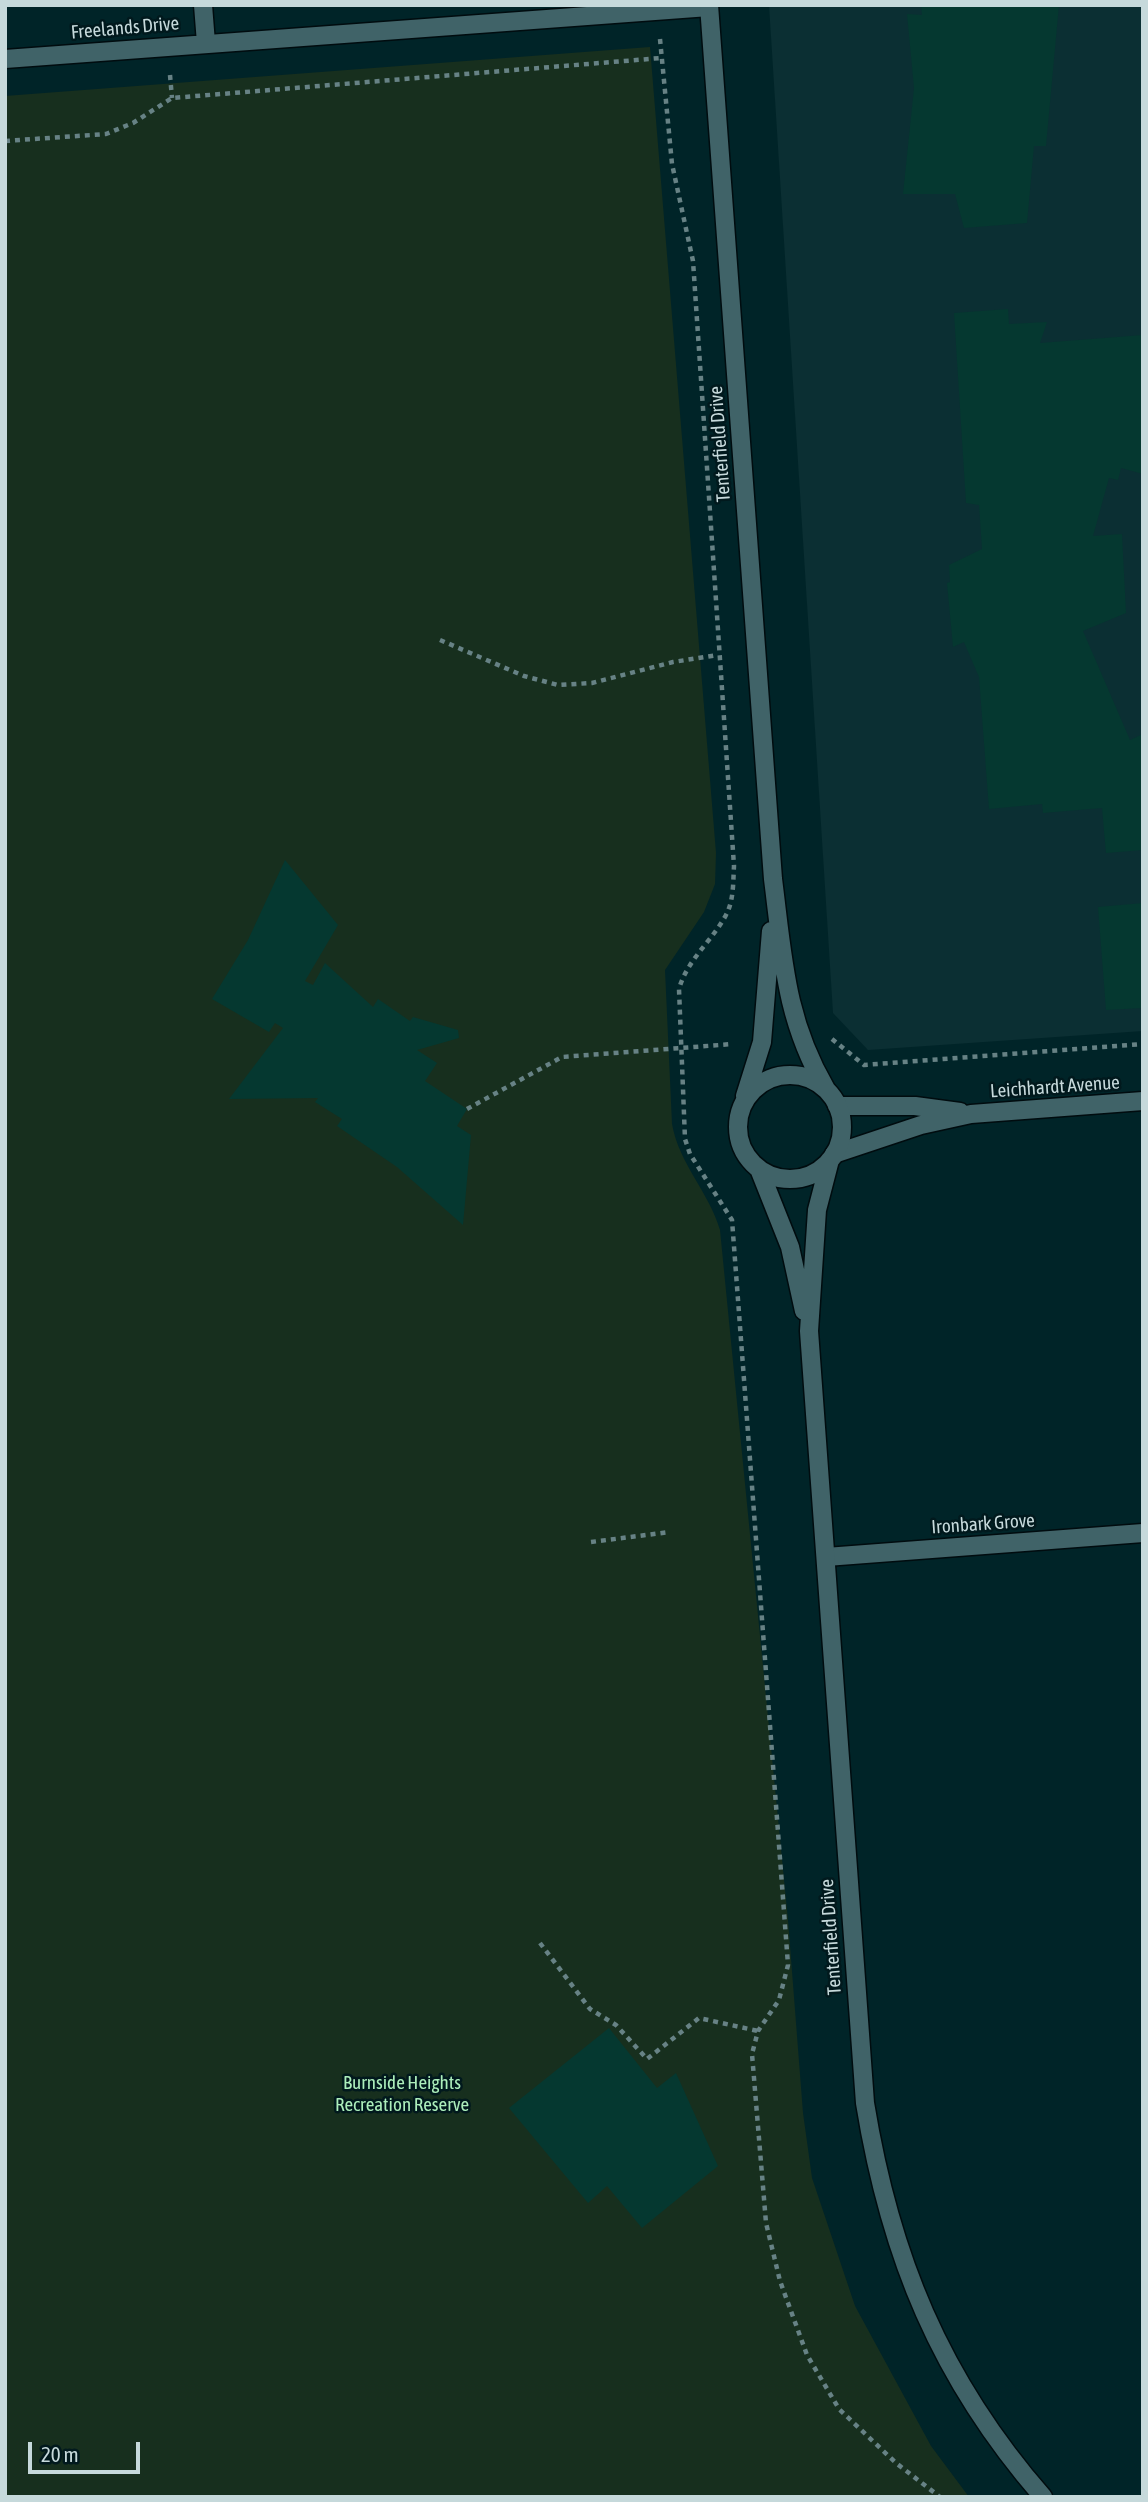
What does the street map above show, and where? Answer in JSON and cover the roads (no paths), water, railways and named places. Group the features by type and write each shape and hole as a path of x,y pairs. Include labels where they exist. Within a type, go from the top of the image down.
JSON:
{"street":[{"path":"203,5 206,43"},
{"name":"Freelands Drive","path":"5,59 709,6"},
{"name":"Tenterfield Drive","path":"709,6 773,879 784,966 800,1038 826,1089"},
{"name":"Tenterfield Drive","path":"744,1100 762,1042 773,879"},
{"path":"782,1075 813,1080 826,1089 837,1106 842,1128 832,1157 814,1174 798,1179 781,1180 759,1169 742,1150 738,1133 738,1116 744,1100 767,1079 782,1075"},
{"name":"Leichhardt Avenue","path":"832,1157 921,1125 971,1114 1143,1101"},
{"name":"Leichhardt Avenue","path":"837,1106 915,1105 971,1114"},
{"name":"Tenterfield Drive","path":"832,1157 817,1210 809,1331 864,2103 875,2169 892,2233 943,2351 975,2408 1013,2463 1043,2497"},
{"name":"Tenterfield Drive","path":"759,1169 790,1247 809,1331"},
{"name":"Ironbark Grove","path":"826,1557 1143,1534"}],"park label":[{"name":"Burnside Heights Recreation Reserve","path":"402,2094"}]}
